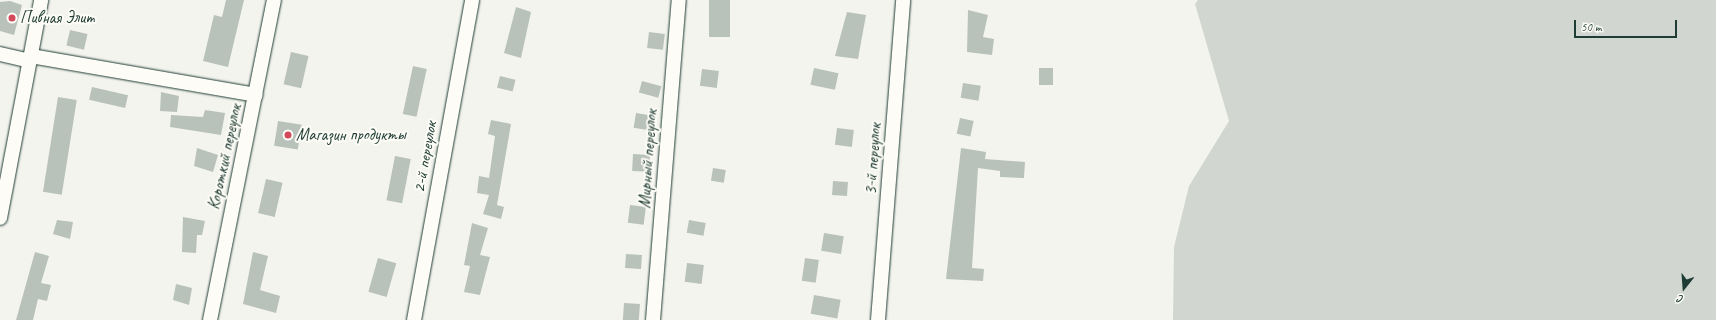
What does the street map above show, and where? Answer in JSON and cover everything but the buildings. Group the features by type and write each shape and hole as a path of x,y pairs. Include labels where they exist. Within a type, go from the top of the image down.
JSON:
{"street":[{"path":"0,218 41,0"},
{"name":"Короткий переулок","path":"210,320 274,0"},
{"name":"2-й переулок","path":"414,320 472,0"},
{"name":"Мирный переулок","path":"653,320 679,0"},
{"name":"3-й переулок","path":"878,320 903,0"},
{"path":"0,54 256,94"}],"shaded area":[{"path":"1198,0 1716,0 1716,320 1173,320 1174,247 1189,186 1229,121 1195,4"}],"place":[{"name":"Пивная Элит","path":"12,18"},
{"name":"Магазин продукты","path":"288,135"}]}
